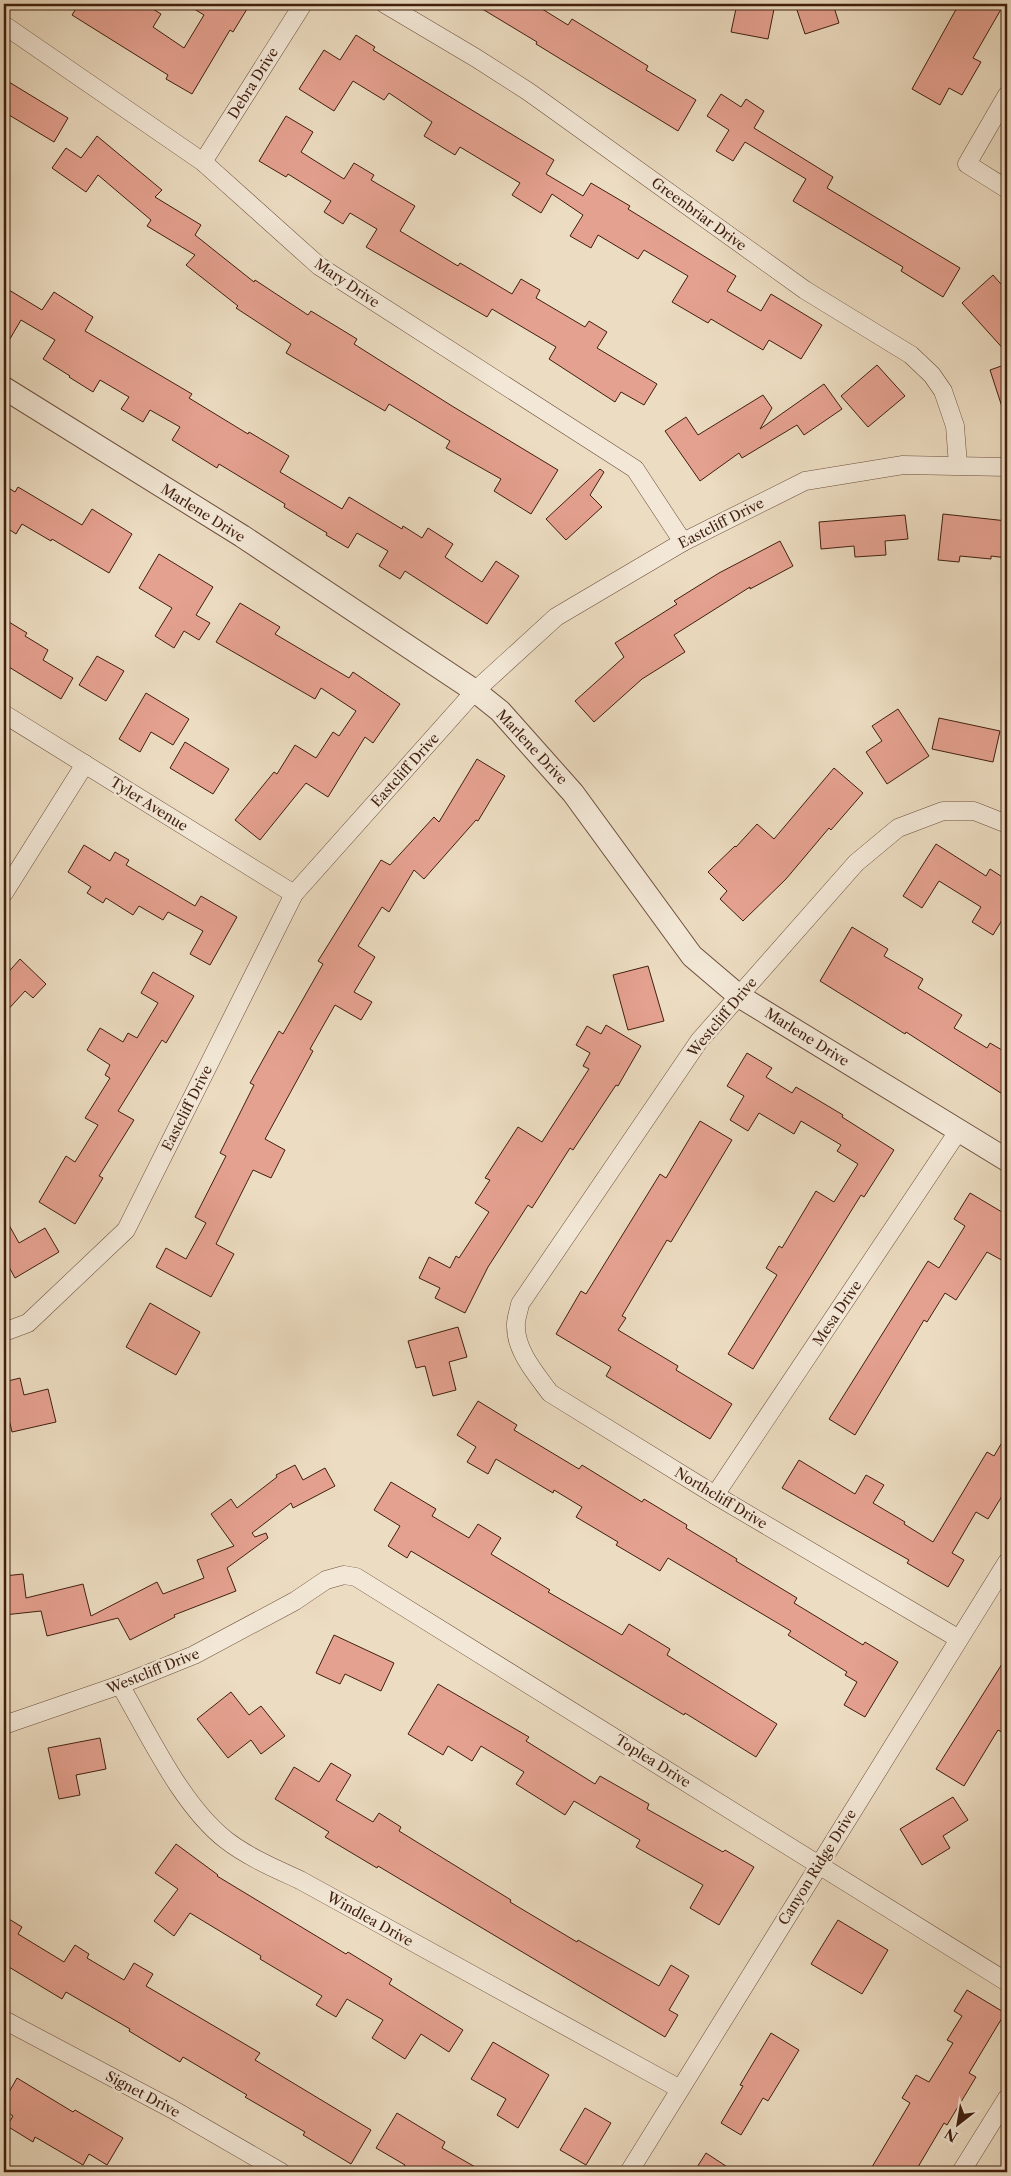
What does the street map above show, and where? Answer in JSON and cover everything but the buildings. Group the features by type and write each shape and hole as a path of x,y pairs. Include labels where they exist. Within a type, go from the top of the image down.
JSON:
{"street":[{"name":"Debra Drive","path":"203,162 303,4"},
{"name":"Greenbriar Drive","path":"385,4 529,92 805,290 910,356 932,375 943,391 955,426 958,465"},
{"name":"Mary Drive","path":"4,25 203,162 319,266 635,468 683,542"},
{"path":"1007,96 967,164 1007,189"},
{"name":"Marlene Drive","path":"4,388 242,536 475,691 500,711 574,792 692,956 739,996 1007,1160"},
{"name":"Eastcliff Drive","path":"4,1332 28,1323 126,1230 294,894 475,691 556,617 683,542 805,481 903,465 1007,467"},
{"name":"Tyler Avenue","path":"4,714 294,894"},
{"path":"4,892 85,764"},
{"name":"Westcliff Drive","path":"515,1326 520,1304 699,1041 856,863 898,828 943,811 974,811 1007,824"},
{"name":"Mesa Drive","path":"715,1495 959,1130"},
{"name":"Northcliff Drive","path":"515,1326 518,1342 534,1371 550,1393 715,1495 959,1639"},
{"name":"Canyon Ridge Drive","path":"629,2172 1007,1562"},
{"name":"Toplea Drive","path":"295,1601 326,1580 344,1575 356,1577 1007,1982"},
{"name":"Westcliff Drive","path":"4,1725 120,1685 194,1655 295,1601"},
{"name":"Windlea Drive","path":"120,1685 188,1801 224,1838 251,1857 300,1880 680,2089"},
{"name":"Signet Drive","path":"4,2020 172,2109 281,2172"},
{"path":"961,2172 1007,2098"}]}
